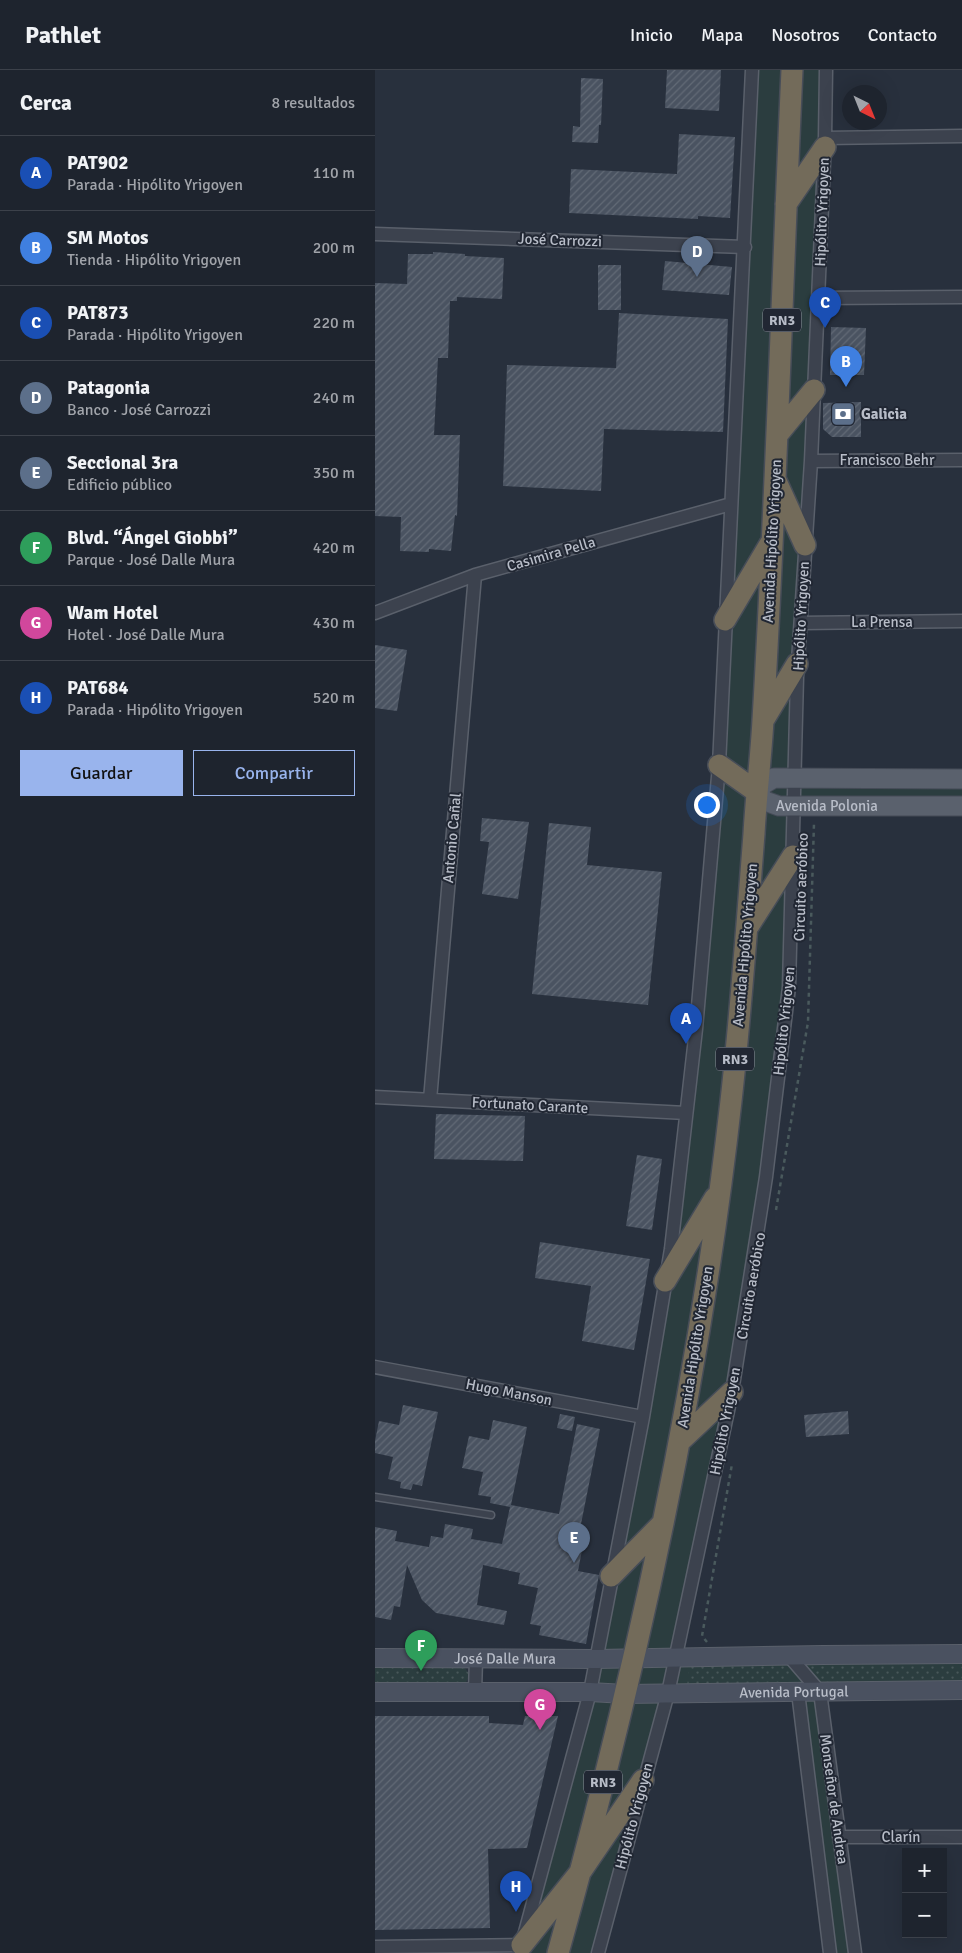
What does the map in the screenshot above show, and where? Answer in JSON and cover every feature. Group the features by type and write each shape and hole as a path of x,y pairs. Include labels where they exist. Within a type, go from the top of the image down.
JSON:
{"highway":[{"name":"Avenida Hipólito Yrigoyen","path":"558,1953 581,1870 634,1658 680,1441 703,1303 731,1101 748,928 763,721 792,70"},
{"path":"786,204 825,142"},
{"path":"777,435 815,390"},
{"path":"775,478 805,545"},
{"path":"725,620 771,542"},
{"path":"763,721 797,664"},
{"path":"719,765 757,792"},
{"path":"748,928 793,856"},
{"path":"665,1281 720,1189"},
{"path":"680,1441 732,1392"},
{"path":"611,1576 663,1523"},
{"path":"520,1949 581,1870 643,1780"}],"main road":[{"name":"Avenida Polonia","path":"962,780 774,778 764,784 757,792 765,801 773,805 962,806"},
{"path":"634,1658 962,1654"},
{"name":"José Dalle Mura","path":"375,1658 597,1660 634,1658"},
{"name":"Avenida Portugal","path":"625,1694 962,1690"},
{"path":"375,1692 590,1692 625,1694"}],"street":[{"path":"375,1947 520,1949 597,1660 611,1576 643,1417 671,1249 696,1029 719,765 752,70"},
{"name":"Hipólito Yrigoyen","path":"598,1953 643,1780 668,1693 732,1392 767,1176 789,987 797,664 815,390 826,70"},
{"path":"825,142 962,136"},
{"name":"José Carrozzi","path":"375,234 745,247"},
{"path":"819,298 962,298"},
{"name":"Francisco Behr","path":"811,461 962,460"},
{"name":"Casimira Pella","path":"375,613 475,575 731,504"},
{"name":"Antonio Cañal","path":"430,1100 475,575"},
{"name":"La Prensa","path":"801,622 962,622"},
{"name":"Fortunato Carante","path":"375,1097 686,1113"},
{"name":"Hugo Manson","path":"375,1367 643,1417"},
{"path":"789,1656 820,1692"},
{"path":"475,1692 476,1659"},
{"name":"Monseñor de Andrea","path":"798,1692 830,1953"},
{"name":"Monseñor de Andrea","path":"820,1692 855,1953"},
{"name":"Clarín","path":"839,1838 962,1837"}],"lane":[{"path":"375,1497 491,1515"}],"path":[{"name":"Circuito aeróbico","path":"775,1217 809,1022 814,823 824,823"},
{"path":"710,1645 702,1636 733,1461"}],"shaded area":[{"path":"752,70 826,70 794,778 962,779 962,806 794,806 789,987 766,1177 675,1658 962,1654 962,1690 820,1693 855,1953 830,1953 798,1693 668,1693 598,1953 519,1953 590,1692 665,1281 719,765"},
{"path":"777,1657 785,1663 790,1671 790,1678 783,1682 687,1686 690,1663"},
{"path":"962,1658 962,1681 823,1685 812,1681 805,1663"},
{"path":"375,1666 464,1667 470,1675 466,1682 375,1684"}],"building":[{"path":"667,70 721,70 719,111 665,108"},
{"path":"581,78 603,79 601,125 599,125 598,143 572,142 573,126 580,127"},
{"path":"679,134 735,137 730,218 698,216 698,219 569,213 571,169 677,174"},
{"path":"433,252 504,258 502,299 457,297 457,301 450,301 448,358 438,358 434,435 460,435 457,516 455,515 451,551 429,549 429,552 400,551 401,517 375,516 375,283 407,284 408,254 433,254"},
{"path":"665,261 732,267 729,295 662,290"},
{"path":"598,265 621,265 621,310 598,310"},
{"path":"619,313 728,319 723,432 604,429 601,491 503,486 507,365 616,368"},
{"path":"831,327 866,328 864,375 830,375"},
{"path":"861,402 861,437 832,437 823,429 823,403"},
{"path":"375,645 407,650 397,711 375,708"},
{"path":"482,818 529,822 518,899 482,894 489,842 480,841"},
{"path":"549,823 591,827 587,865 662,872 648,1005 532,994"},
{"path":"436,1114 525,1116 523,1161 434,1159"},
{"path":"637,1155 662,1159 652,1230 626,1226"},
{"path":"540,1242 650,1259 634,1350 582,1341 591,1286 535,1278"},
{"path":"403,1405 438,1412 422,1486 413,1484 411,1490 400,1488 401,1482 388,1479 393,1457 375,1453 379,1421 399,1425"},
{"path":"848,1411 849,1434 806,1437 804,1415"},
{"path":"560,1414 575,1417 572,1431 557,1428"},
{"path":"493,1420 527,1427 511,1505 559,1514 577,1424 600,1429 578,1539 584,1540 578,1571 599,1575 586,1644 539,1635 541,1626 530,1624 538,1588 518,1584 520,1573 483,1565 477,1605 507,1611 504,1625 436,1613 422,1600 407,1565 400,1607 394,1606 391,1620 375,1617 375,1527 397,1531 395,1541 429,1547 431,1536 443,1538 445,1524 473,1529 471,1539 502,1544 510,1507 490,1503 491,1497 478,1495 483,1472 462,1468 469,1436 489,1440"},
{"path":"375,1716 489,1716 489,1723 523,1725 525,1716 558,1716 527,1848 488,1849 490,1928 375,1930"}],"place":[{"name":"Patagonia","path":"697,277"},
{"name":"PAT873","path":"825,328"},
{"name":"SM Motos","path":"846,387"},
{"name":"Galicia","path":"843,414"},
{"name":"PAT902","path":"686,1044"},
{"name":"Seccional 3ra","path":"574,1563"},
{"name":"Blvd. “Ángel Giobbi”","path":"421,1671"},
{"name":"Wam Hotel","path":"540,1730"},
{"name":"PAT684","path":"516,1912"}]}
